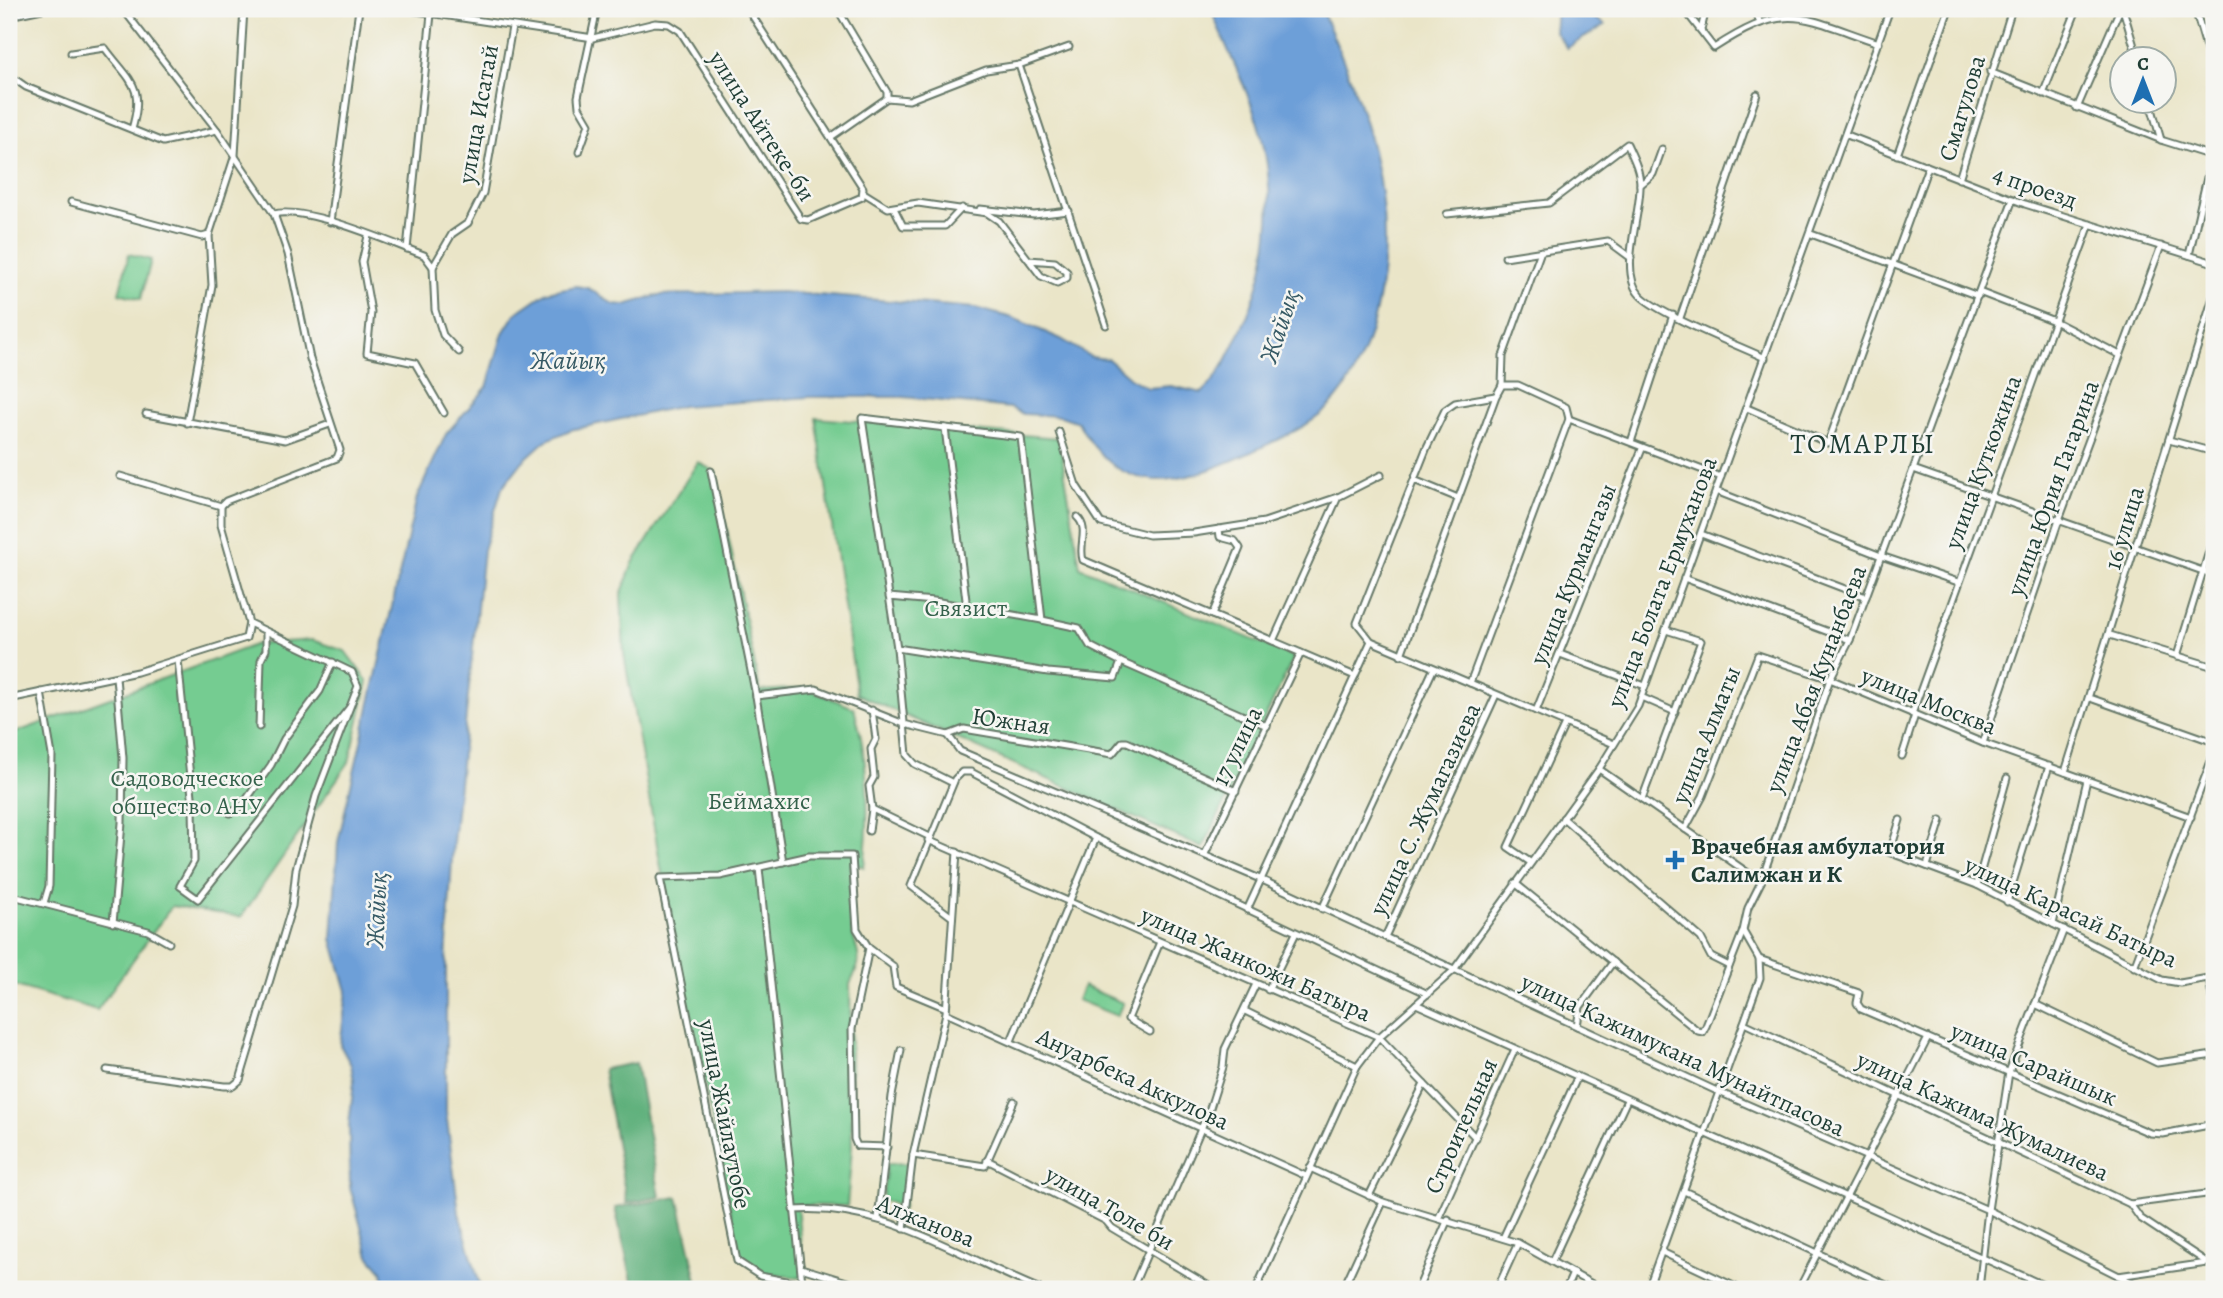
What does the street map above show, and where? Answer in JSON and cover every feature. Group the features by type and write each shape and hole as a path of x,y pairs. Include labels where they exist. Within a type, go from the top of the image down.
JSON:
{"street":[{"path":"9,15 42,9"},
{"path":"9,699 116,677 246,638 249,622 221,524 221,506 226,501 337,458 340,450 310,359 288,254 274,214 217,130 123,9"},
{"path":"187,423 212,285 209,235 235,155 244,9"},
{"path":"330,222 359,9"},
{"path":"403,9 593,38"},
{"path":"579,152 589,124 579,107 578,97 593,38 597,9"},
{"path":"748,9 863,191 881,206 894,208 918,203 998,209 1034,215 1069,211"},
{"path":"1684,9 1714,48 1759,21 1787,16 1808,17 1879,43"},
{"path":"1702,30 1706,9"},
{"path":"1756,9 1759,21"},
{"name":"улица Болата Ермуханова","path":"1255,1289 1357,1066 1379,1037 1455,968 1599,769 1641,697 1891,9"},
{"path":"1897,155 1949,9"},
{"name":"Смагулова","path":"1959,178 1990,72 2012,9"},
{"path":"2043,94 2077,9"},
{"path":"2077,108 2122,9"},
{"path":"2122,9 2134,46"},
{"path":"2195,9 2214,74"},
{"path":"407,249 435,13"},
{"path":"841,15 887,92 887,98"},
{"name":"улица Айтеке-би","path":"593,38 655,23 669,24 680,31 804,220 863,191"},
{"name":"улица Исатай","path":"433,267 452,234 468,223 483,193 512,27"},
{"path":"831,137 887,98 909,100 994,67 1019,65 1069,47"},
{"path":"71,53 105,48 138,92 139,103 132,129"},
{"path":"1019,65 1106,325"},
{"path":"1990,72 2161,140 2213,155 2189,255"},
{"path":"9,75 26,87 163,142 217,130"},
{"path":"1680,318 1757,94"},
{"path":"2154,116 2161,140"},
{"name":"4 проезд","path":"1847,135 2013,199 2214,263"},
{"path":"1447,214 1549,203 1627,144 1640,185 1631,258 1632,285 1642,297 1680,318 1765,358"},
{"path":"1640,185 1654,174 1662,149"},
{"path":"1747,408 1828,443 1928,167"},
{"name":"улица Абая Кунанбаева","path":"1613,962 1698,1031 1703,1032 1743,931 1748,908 1761,882 1830,679 1850,640 1916,470 2013,199"},
{"path":"71,202 202,237 209,235"},
{"path":"894,208 903,226 927,228 945,226 962,208"},
{"path":"977,209 999,221 1041,276 1052,282 1064,282 1067,278 1067,272 1055,262 1029,260"},
{"path":"274,214 300,212 424,255 433,267 435,310 443,335 459,352"},
{"name":"улица Куткожина","path":"1902,755 1958,582 2090,224"},
{"path":"1811,234 2054,321 2120,355"},
{"path":"368,236 362,262 371,312 367,353 415,363 444,414"},
{"path":"1506,257 1608,241 1631,258"},
{"name":"улица Юрия Гагарина","path":"1983,743 2059,520 2161,246"},
{"path":"1401,655 1496,396 1502,386 1503,356 1542,251"},
{"name":"16 улица","path":"2065,772 2212,311 2214,294"},
{"path":"1631,442 1673,314"},
{"path":"1470,683 1569,419 1566,407 1518,385 1502,386"},
{"path":"1496,396 1455,402 1445,410 1357,622 1371,641 1433,670 1614,744"},
{"path":"146,414 285,440 330,424"},
{"path":"952,917 911,886 954,781 910,760 897,648 862,418 1021,437 1042,620"},
{"path":"1569,419 1721,477"},
{"path":"945,428 967,600 964,607"},
{"path":"1059,432 1076,485 1101,523 1149,535 1219,529 1275,519 1338,497 1381,475"},
{"path":"2169,440 2214,452"},
{"name":"улица Курмангазы","path":"1536,711 1642,449"},
{"path":"1916,470 2214,575"},
{"path":"711,471 756,696 783,862"},
{"path":"120,476 221,506"},
{"path":"1414,480 1458,498"},
{"path":"1716,491 1881,556 1958,582"},
{"path":"1273,641 1338,497"},
{"path":"1077,517 1083,522 1080,550 1083,560 1355,676"},
{"path":"1212,615 1240,548 1235,541 1220,537 1219,529"},
{"path":"1701,534 1866,597"},
{"path":"2177,656 2214,535"},
{"path":"1685,578 1850,640"},
{"path":"889,597 964,607 1079,628 1090,646 1267,726"},
{"path":"107,1070 224,1086 233,1086 240,1080 292,906 296,869 316,796 355,700 358,686 352,672 249,622"},
{"name":"улица Алматы","path":"1642,799 1701,642 1666,630"},
{"path":"259,727 261,660 266,650 266,632"},
{"path":"2110,635 2214,667"},
{"path":"1247,910 1371,641"},
{"path":"897,648 1048,672 1115,678 1121,662"},
{"name":"17 улица","path":"1205,854 1301,653"},
{"path":"1560,654 1645,686"},
{"name":"улица Москва","path":"1758,654 1830,679 1983,743 2191,817"},
{"name":"улица Алматы","path":"1685,829 1703,796 1758,654"},
{"path":"178,660 194,806 194,861 180,886 198,899 355,700"},
{"path":"230,813 241,807 271,765 284,739 320,691 333,662"},
{"path":"1322,909 1433,670"},
{"path":"113,923 122,823 123,758 116,677"},
{"name":"Южная","path":"756,696 816,689 904,724 948,736 964,729 1115,753 1122,742 1127,742 1236,791"},
{"path":"41,692 52,755 48,886 44,903"},
{"name":"улица С. Жумагазиева","path":"1385,937 1496,695"},
{"path":"1641,697 1675,712"},
{"path":"2090,698 2214,743"},
{"path":"869,831 872,808 869,786 874,777 872,749 876,739 872,710"},
{"path":"1530,862 1508,848 1565,723"},
{"name":"улица Кажимукана Мунайтпасова","path":"948,736 960,751 1205,854 1719,1092 1987,1210 2145,1289"},
{"path":"2134,967 2214,753"},
{"path":"2007,902 2049,766"},
{"path":"1599,769 1761,882"},
{"name":"улица Жанкожи Батыра","path":"954,781 962,772 971,772 1096,838 1428,993"},
{"path":"1977,885 2007,778"},
{"path":"2053,924 2087,780"},
{"name":"улица Жанкожи Батыра","path":"872,808 957,852 1379,1037 1476,1138"},
{"path":"1563,818 1701,938 1711,957 1729,967"},
{"path":"1890,852 1900,820"},
{"path":"1927,866 1941,820"},
{"path":"1011,1041 1067,900 1096,838"},
{"name":"улица Карасай Батыра","path":"1875,847 1977,885 2162,980 2180,983 2211,978"},
{"path":"904,1229 913,1155 945,1010 957,852"},
{"path":"802,1283 759,868 809,856 852,856 857,929 869,948 852,1029 854,1139 857,1146 887,1147"},
{"name":"улица Жайлаутобе","path":"759,868 720,876 660,878 737,1261 760,1276 828,1289"},
{"path":"1515,883 1613,962 1580,1007 1577,1026"},
{"path":"9,895 148,931 169,943"},
{"path":"1979,1289 1987,1210 2009,1072 2064,929"},
{"path":"1648,1289 1760,978 1759,959 1743,931"},
{"path":"1268,990 1296,933"},
{"path":"1150,1032 1130,1023 1129,1013 1160,942"},
{"name":"Ануарбека Аккулова","path":"869,948 893,966 896,987 1306,1176"},
{"path":"1759,959 1776,964"},
{"path":"1760,978 1776,964"},
{"name":"улица Сарайшык","path":"1776,964 1859,993 1857,1003 1861,1009 2150,1133 2163,1134 2214,1124"},
{"path":"2211,978 2214,1009"},
{"path":"1132,1289 1201,1129 1223,1067 1225,1049 1256,985"},
{"path":"1416,1004 2052,1289"},
{"path":"2035,1004 2157,1063 2214,1055"},
{"path":"1245,1011 1357,1066"},
{"name":"улица Кажима Жумалиева","path":"1744,1023 2130,1204 2214,1192"},
{"path":"1799,1289 1928,1038"},
{"name":"Строительная","path":"1439,1217 1515,1049"},
{"path":"878,1219 901,1050"},
{"path":"1503,1238 1577,1078"},
{"path":"1369,1196 1424,1084"},
{"path":"1553,1259 1627,1100"},
{"path":"913,1155 985,1166 1014,1101"},
{"name":"улица Толе би","path":"987,1160 1106,1221 1112,1228 1214,1289"},
{"path":"1310,1168 1383,1202 1448,1219 1518,1242 1553,1259 1601,1289"},
{"path":"1684,1191 1895,1289"},
{"path":"1343,1289 1383,1202"},
{"path":"2130,1204 2140,1218 2212,1264"},
{"name":"Алжанова","path":"793,1210 827,1208 878,1219 1040,1289"},
{"name":"Строительная","path":"1418,1289 1448,1219"},
{"path":"1497,1289 1518,1242"},
{"path":"1662,1252 1740,1289"},
{"path":"2118,1276 2212,1264"},
{"path":"801,1268 870,1289"},
{"path":"1566,1289 1573,1273"},
{"path":"1016,1289 1019,1281"}],"green space":[{"path":"129,254 151,260 141,299 119,293"},
{"name":"Связист","path":"816,418 1059,438 1080,567 1294,657 1203,848 857,694"},
{"name":"Беймахис","path":"698,462 715,472 760,691 806,688 854,708 863,747 867,807 864,867 851,863 851,923 859,957 850,984 852,1147 847,1206 797,1205 804,1278 765,1274 740,1257 661,868 624,654 621,595 633,563"},
{"name":"Садоводческое общество АНУ","path":"312,640 345,651 368,682 349,762 241,917 172,906 97,1010 9,984 9,735 257,644"},
{"path":"1083,986 1123,1003 1117,1016 1077,1000"},
{"path":"636,1063 660,1197 627,1203 603,1069"},
{"path":"909,1163 903,1208 898,1216 899,1206 882,1200 887,1164"},
{"path":"678,1197 699,1289 634,1289 615,1208"}],"water":[{"name":"Жайық","path":"1211,9 1321,9 1351,79 1373,151 1384,225 1383,262 1375,314 1361,358 1346,386 1327,409 1309,422 1280,439 1199,473 1176,479 1154,480 1133,476 1113,466 1095,448 1078,422 1061,416 1023,414 1011,408 903,397 810,397 682,406 570,430 545,441 523,461 502,488 483,550 453,842 446,961 446,1112 459,1213 481,1289 385,1289 382,1271 369,1256 350,1187 349,1125 354,1081 351,1065 340,1045 347,991 332,939 338,842 417,497 446,434 487,387 503,333 515,314 547,292 576,286 588,288 613,304 625,305 659,295 782,292 975,308 1013,318 1061,339 1091,357 1108,359 1130,378 1148,388 1171,386 1202,393 1224,363 1252,305 1266,250 1269,222 1267,166 1262,138 1249,99"},
{"path":"1557,9 1583,9 1605,25 1567,48 1555,32"}],"place":[{"name":"Врачебная амбулатория Салимжан и К","path":"1675,860"}],"district":[{"name":"ТОМАРЛЫ","path":"1863,443"}]}
